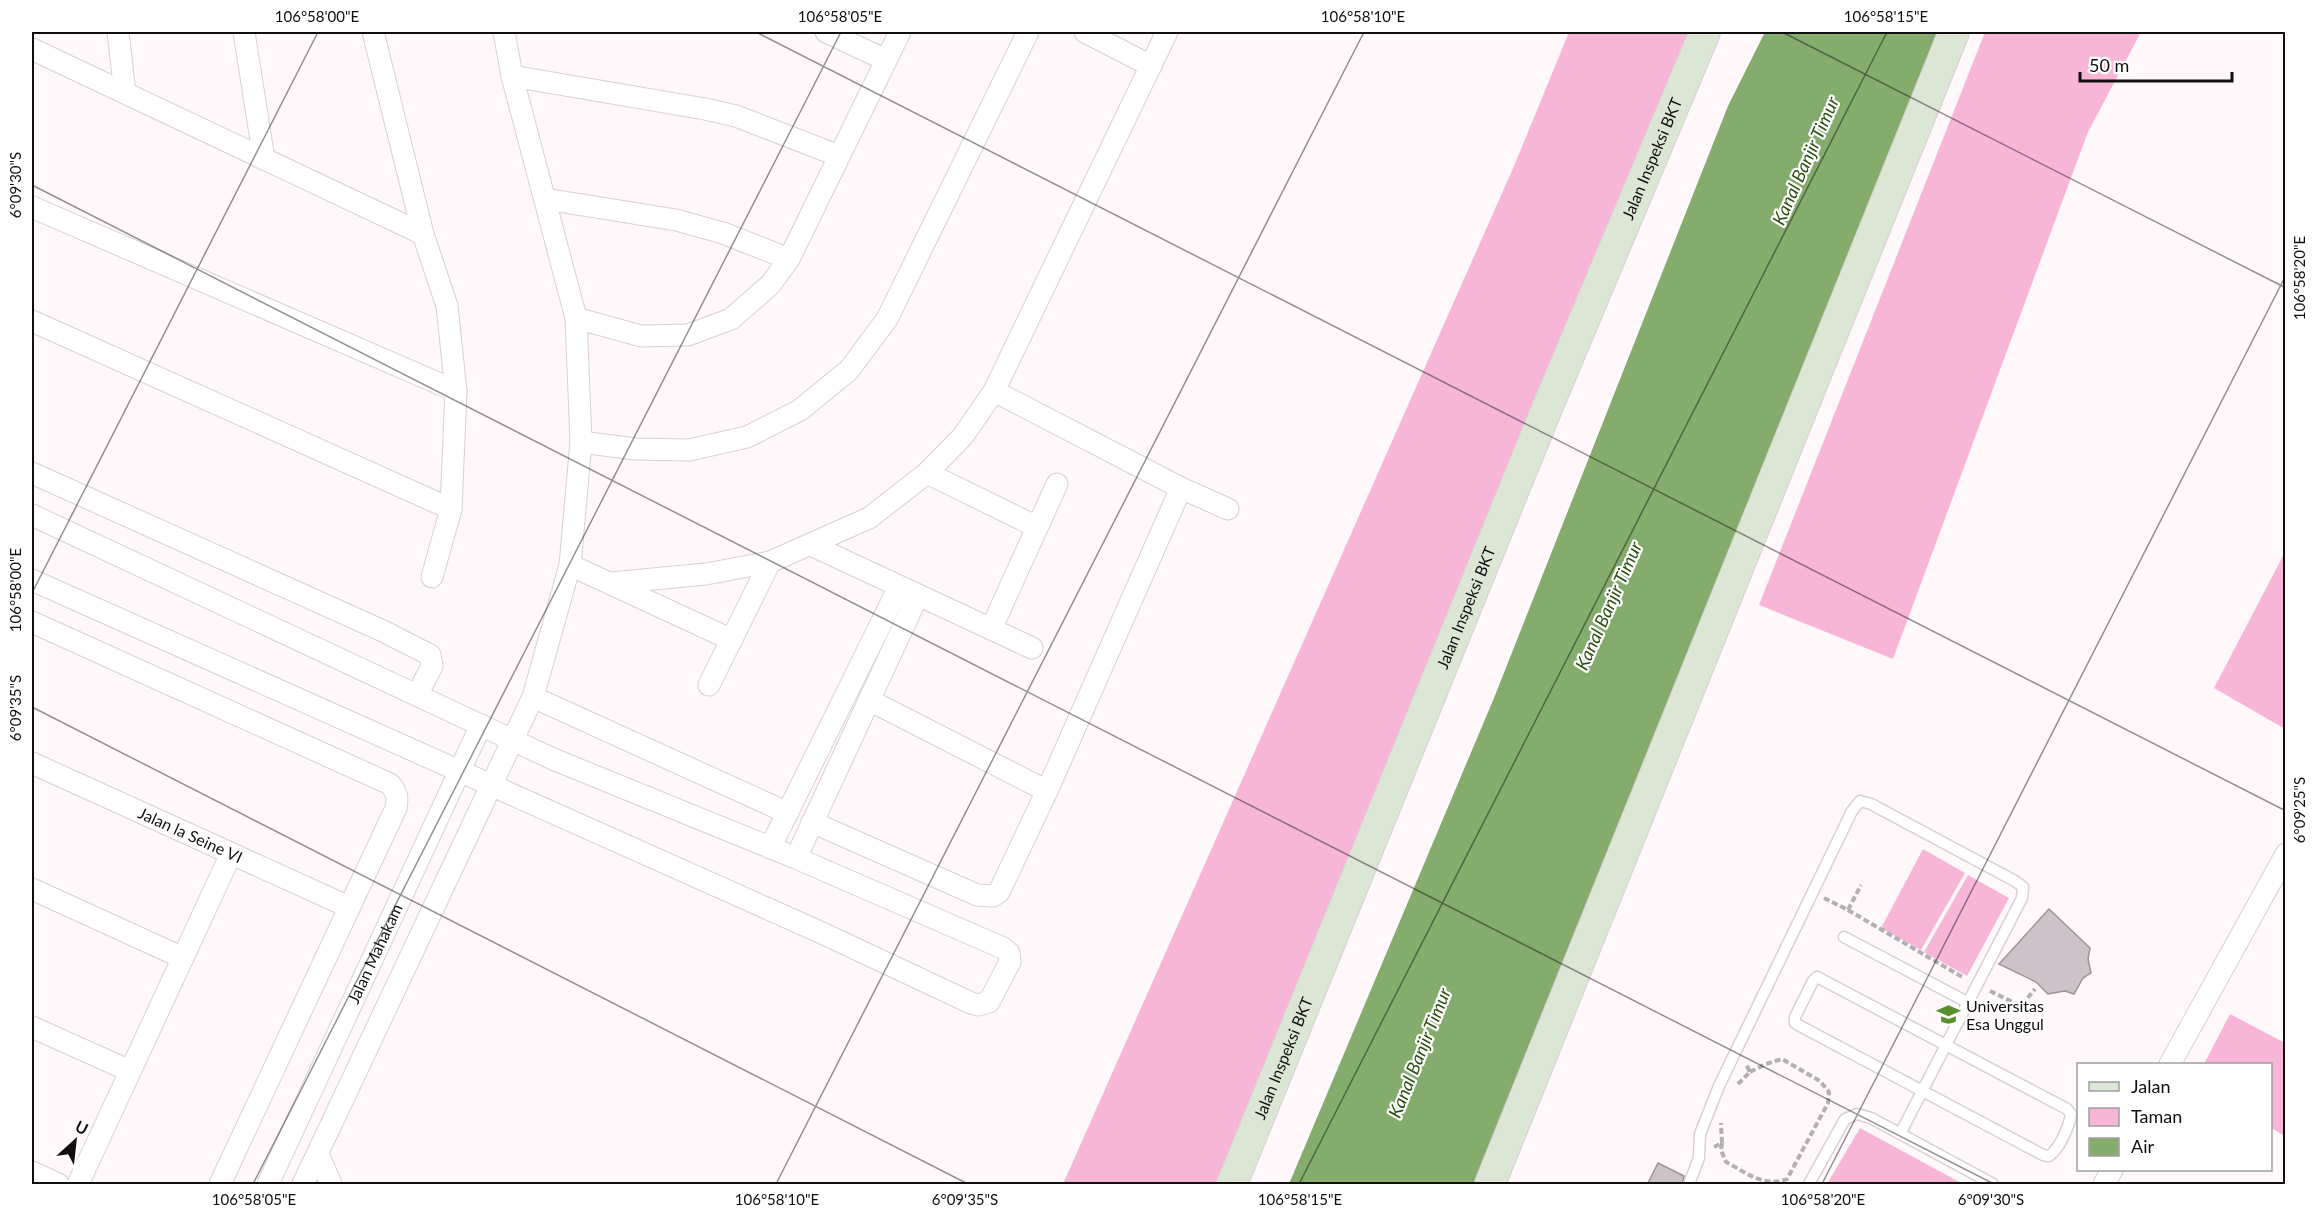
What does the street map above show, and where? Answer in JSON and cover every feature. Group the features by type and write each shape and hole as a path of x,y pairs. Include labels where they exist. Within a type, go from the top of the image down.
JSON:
{"street":[{"path":"118,32 125,93"},
{"path":"244,32 264,159"},
{"path":"373,32 423,234 447,306 456,391 451,509 432,577"},
{"name":"Jalan Mahakam","path":"303,1185 533,697 570,565 581,442 576,318 512,76 504,32"},
{"path":"826,32 886,60"},
{"path":"576,318 640,336 688,335 731,319 770,285 789,259 900,32"},
{"path":"581,442 635,448 689,450 747,437 800,410 849,370 887,319 1028,32"},
{"path":"1085,32 1151,66"},
{"path":"611,583 706,574 770,562 869,519 927,473 963,436 994,391 1167,32"},
{"name":"Jalan Inspeksi BKT","path":"1232,1185 1539,429 1705,32"},
{"path":"1490,1185 1954,32"},
{"path":"32,49 423,234"},
{"path":"512,76 736,116 838,156"},
{"path":"545,199 676,220 723,233 789,259"},
{"path":"32,207 456,391"},
{"path":"32,321 451,509"},
{"path":"994,391 1181,488 1228,509"},
{"path":"32,473 383,631 430,655 432,666 417,695"},
{"path":"927,473 1037,527"},
{"path":"991,629 1056,484"},
{"path":"533,697 816,815 977,896 993,896 1003,885 1047,791 1181,488"},
{"path":"32,515 553,759 796,858 1006,950 1011,958 1010,962 993,998 984,1004 971,1003 822,933 32,580"},
{"path":"811,545 1032,648"},
{"path":"709,685 770,562"},
{"path":"570,565 732,640"},
{"path":"796,858 869,700 909,591"},
{"path":"770,848 909,591"},
{"path":"32,622 390,784 398,796 396,808 220,1185"},
{"path":"869,700 1047,791"},
{"name":"Jalan Mahakam","path":"268,1185 481,725"},
{"name":"Jalan la Seine VI","path":"32,763 349,907"},
{"path":"78,1185 231,854"},
{"path":"2171,1063 2286,854"},
{"path":"32,889 183,958"},
{"path":"32,1027 130,1071"},
{"path":"318,1154 331,1185"},
{"path":"2104,1185 2111,1171"},
{"path":"32,1172 58,1185"}],"lane":[{"path":"1689,1185 1699,1158 1700,1134 1719,1086 1852,811 1860,801 1870,804 2023,887 2022,898 1900,1134"},
{"path":"1844,937 1968,1002"},
{"path":"1817,977 2067,1109 2071,1114 2070,1120 2055,1152 2049,1156 2043,1155 1921,1092 1795,1023 1795,1017 1817,977"},
{"path":"1809,1185 1845,1119 1850,1115 1864,1115 1993,1185"}],"path":[{"path":"1848,910 1861,885"},
{"path":"1823,898 1848,910 1977,986 2021,1006 2035,989"},
{"path":"1722,1143 1721,1150 1726,1162 1764,1182 1779,1182 1787,1179 1828,1103 1829,1092 1820,1081 1782,1059 1750,1072"}],"green space":[{"path":"1569,32 1706,32 1232,1184 1063,1184 1514,166"},
{"path":"1985,32 2141,32 2088,132 1893,659 1759,605"},
{"path":"2285,552 2285,729 2214,688"},
{"path":"1923,849 1965,873 1921,950 1881,928"},
{"path":"1968,875 2009,898 1967,976 1924,952"},
{"path":"2230,1014 2285,1043 2285,1136 2272,1129 2272,1063 2205,1063"},
{"path":"1860,1128 1963,1184 1827,1184"}],"water":[{"name":"Kanal Banjir Timur","path":"1765,32 1945,32 1484,1184 1289,1184 1494,698 1728,106"}],"building":[{"path":"2049,909 2090,948 2088,959 2091,973 2083,978 2074,994 2065,991 2048,994 2036,982 1999,964"},
{"path":"1658,1163 1684,1176 1682,1185 1647,1185"}],"place":[{"name":"Universitas Esa Unggul","path":"1948,1015"}]}
